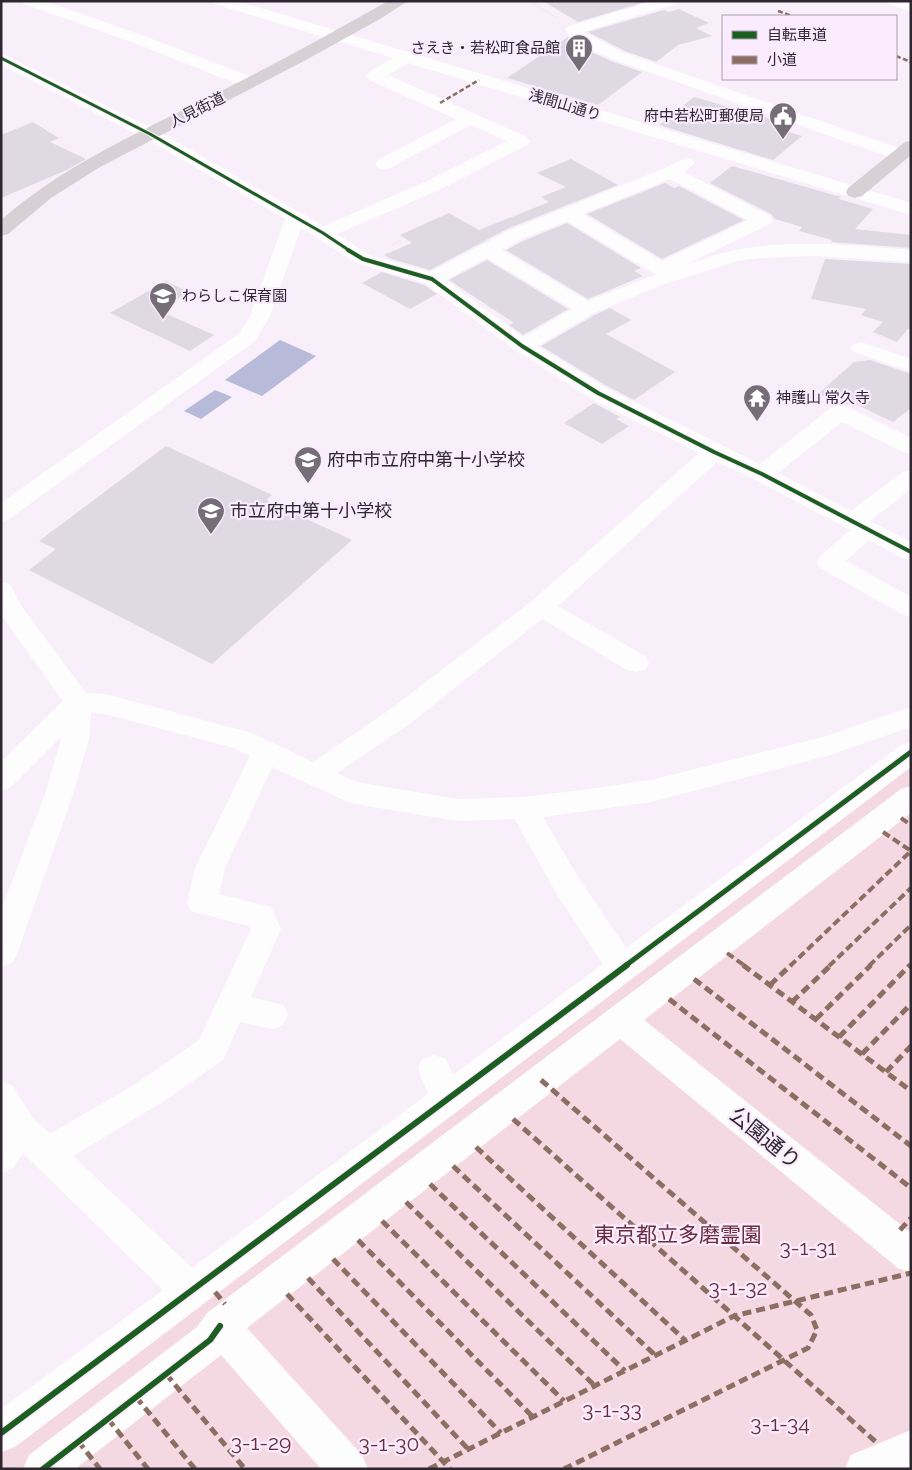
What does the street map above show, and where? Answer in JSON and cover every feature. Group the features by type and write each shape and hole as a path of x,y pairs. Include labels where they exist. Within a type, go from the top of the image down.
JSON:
{"main road":[{"name":"人見街道","path":"1,230 41,196 69,178 150,134 339,37 400,1"},
{"path":"855,192 906,150"}],"street":[{"path":"29,1 138,39 251,83"},
{"name":"浅間山通り","path":"220,1 911,209"},
{"path":"671,1 573,30 579,38 618,56 906,150"},
{"path":"1,58 150,134 323,233 363,259 432,279 522,346 598,392 714,452 762,474 911,552"},
{"path":"323,233 432,186 521,140 376,76 405,58"},
{"path":"384,164 471,118"},
{"path":"432,279 515,235 671,172 705,148"},
{"path":"569,214 661,269 763,220 671,172"},
{"path":"1,514 160,402 248,337 260,316 295,218"},
{"path":"488,250 587,310"},
{"path":"522,346 587,310 655,281 734,256 759,252 854,250 911,256"},
{"path":"861,348 911,366"},
{"path":"762,474 840,412 911,447"},
{"path":"314,775 402,716 541,607 714,452"},
{"path":"911,477 860,525 829,562 911,608"},
{"path":"1,590 11,610 78,702 75,739 58,797 1,954"},
{"path":"541,607 636,663"},
{"path":"1,780 78,702 105,704 242,740 350,792 394,801 458,810 523,808 652,791 828,746 911,717"},
{"path":"46,1154 149,1094 211,1050 266,930 260,916 202,902 210,868 266,751"},
{"path":"1,1433 911,752"},
{"path":"43,1469 210,1340 220,1326 911,797"},
{"path":"523,808 568,884 623,968"},
{"path":"231,1006 272,1015"},
{"name":"公園通り","path":"620,1020 911,1256"},
{"path":"434,1069 447,1099"},
{"path":"1,1096 20,1128 190,1291"},
{"path":"1,1156 20,1128"},
{"path":"220,1326 348,1469"},
{"path":"865,1469 911,1449"}],"path":[{"path":"530,1 573,30"}],"green space":[{"name":"東京都立多磨霊園","path":"911,767 911,1469 1,1469 1,1454"}],"water":[{"path":"280,340 316,356 262,396 225,380"},
{"path":"215,390 232,397 201,419 184,411"}],"building":[{"path":"543,1 644,1 645,2 578,22"},
{"path":"679,9 709,23 696,28 712,36 678,45 656,62 625,51 588,32 664,10 669,12"},
{"name":"さえき・若松町食品館","path":"568,37 572,43 611,61 642,72 598,105 507,78"},
{"path":"694,97 778,121 772,127 802,136 773,160 659,125"},
{"path":"33,122 59,138 50,142 86,159 67,170 1,198 1,135"},
{"path":"571,159 618,185 507,229 430,270 391,259 384,255 412,243 400,235 449,213 479,230 549,202 541,197 566,187 537,173"},
{"path":"732,166 841,197 839,199 873,209 855,229 911,235 911,248 831,242 832,240 799,231 802,227 775,219 771,214 710,183"},
{"path":"665,183 674,188 679,186 744,220 662,259 587,214"},
{"path":"567,223 641,268 634,271 643,276 588,299 506,250"},
{"path":"825,259 911,264 911,330 908,329 897,342 873,332 883,322 861,315 866,309 811,299"},
{"path":"487,260 568,309 523,335 509,325 514,323 449,280"},
{"path":"382,272 424,285 437,294 410,309 362,283"},
{"name":"わらしこ保育園","path":"166,281 189,292 158,310 214,335 190,351 110,313"},
{"path":"610,308 631,320 606,334 675,372 634,400 541,346"},
{"path":"870,360 911,374 911,408 893,422 851,402 848,404 839,403 818,394 854,362"},
{"path":"594,403 620,417 616,419 629,426 602,444 564,423"},
{"path":"166,446 272,495 266,500 352,540 212,664 29,570 56,549 39,541"}],"marked path":[{"path":"778,11 789,15"},
{"path":"897,56 911,62"},
{"path":"440,103 479,80"},
{"path":"901,818 911,825"},
{"path":"883,832 911,851"},
{"path":"770,985 911,851"},
{"path":"792,1002 911,888"},
{"path":"816,1019 911,925"},
{"path":"727,953 911,1091"},
{"path":"839,1037 911,964"},
{"path":"694,979 911,1146"},
{"path":"669,999 911,1188"},
{"path":"862,1054 911,1004"},
{"path":"886,1072 911,1046"},
{"path":"541,1080 811,1315 817,1330 808,1348 564,1469"},
{"path":"513,1119 877,1443"},
{"path":"476,1147 686,1341"},
{"path":"453,1166 656,1356"},
{"path":"430,1184 625,1371"},
{"path":"406,1202 595,1386"},
{"path":"900,1230 911,1218"},
{"path":"382,1221 564,1401"},
{"path":"358,1240 533,1417"},
{"path":"333,1259 501,1433"},
{"path":"429,1469 734,1316 911,1273"},
{"path":"308,1278 468,1449"},
{"path":"215,1292 225,1304"},
{"path":"287,1294 450,1469"},
{"path":"166,1374 245,1469"},
{"path":"136,1397 195,1469"},
{"path":"108,1419 148,1469"},
{"path":"78,1441 100,1469"}],"cycle path":[{"path":"1,58 150,134 323,233 363,259 432,279 522,346 598,393 714,452 762,474 911,552"},
{"path":"1,1433 911,752"},
{"path":"43,1469 210,1340 220,1326"}],"place":[{"name":"さえき・若松町食品館","path":"579,72"},
{"name":"府中若松町郵便局","path":"783,140"},
{"name":"わらしこ保育園","path":"163,320"},
{"name":"神護山 常久寺","path":"757,422"},
{"name":"府中市立府中第十小学校","path":"308,484"},
{"name":"市立府中第十小学校","path":"211,535"}],"park label":[{"name":"3-1-31","path":"808,1248"},
{"name":"3-1-32","path":"738,1288"},
{"name":"3-1-33","path":"612,1410"},
{"name":"3-1-34","path":"780,1424"},
{"name":"3-1-29","path":"261,1443"},
{"name":"3-1-30","path":"389,1444"}]}
